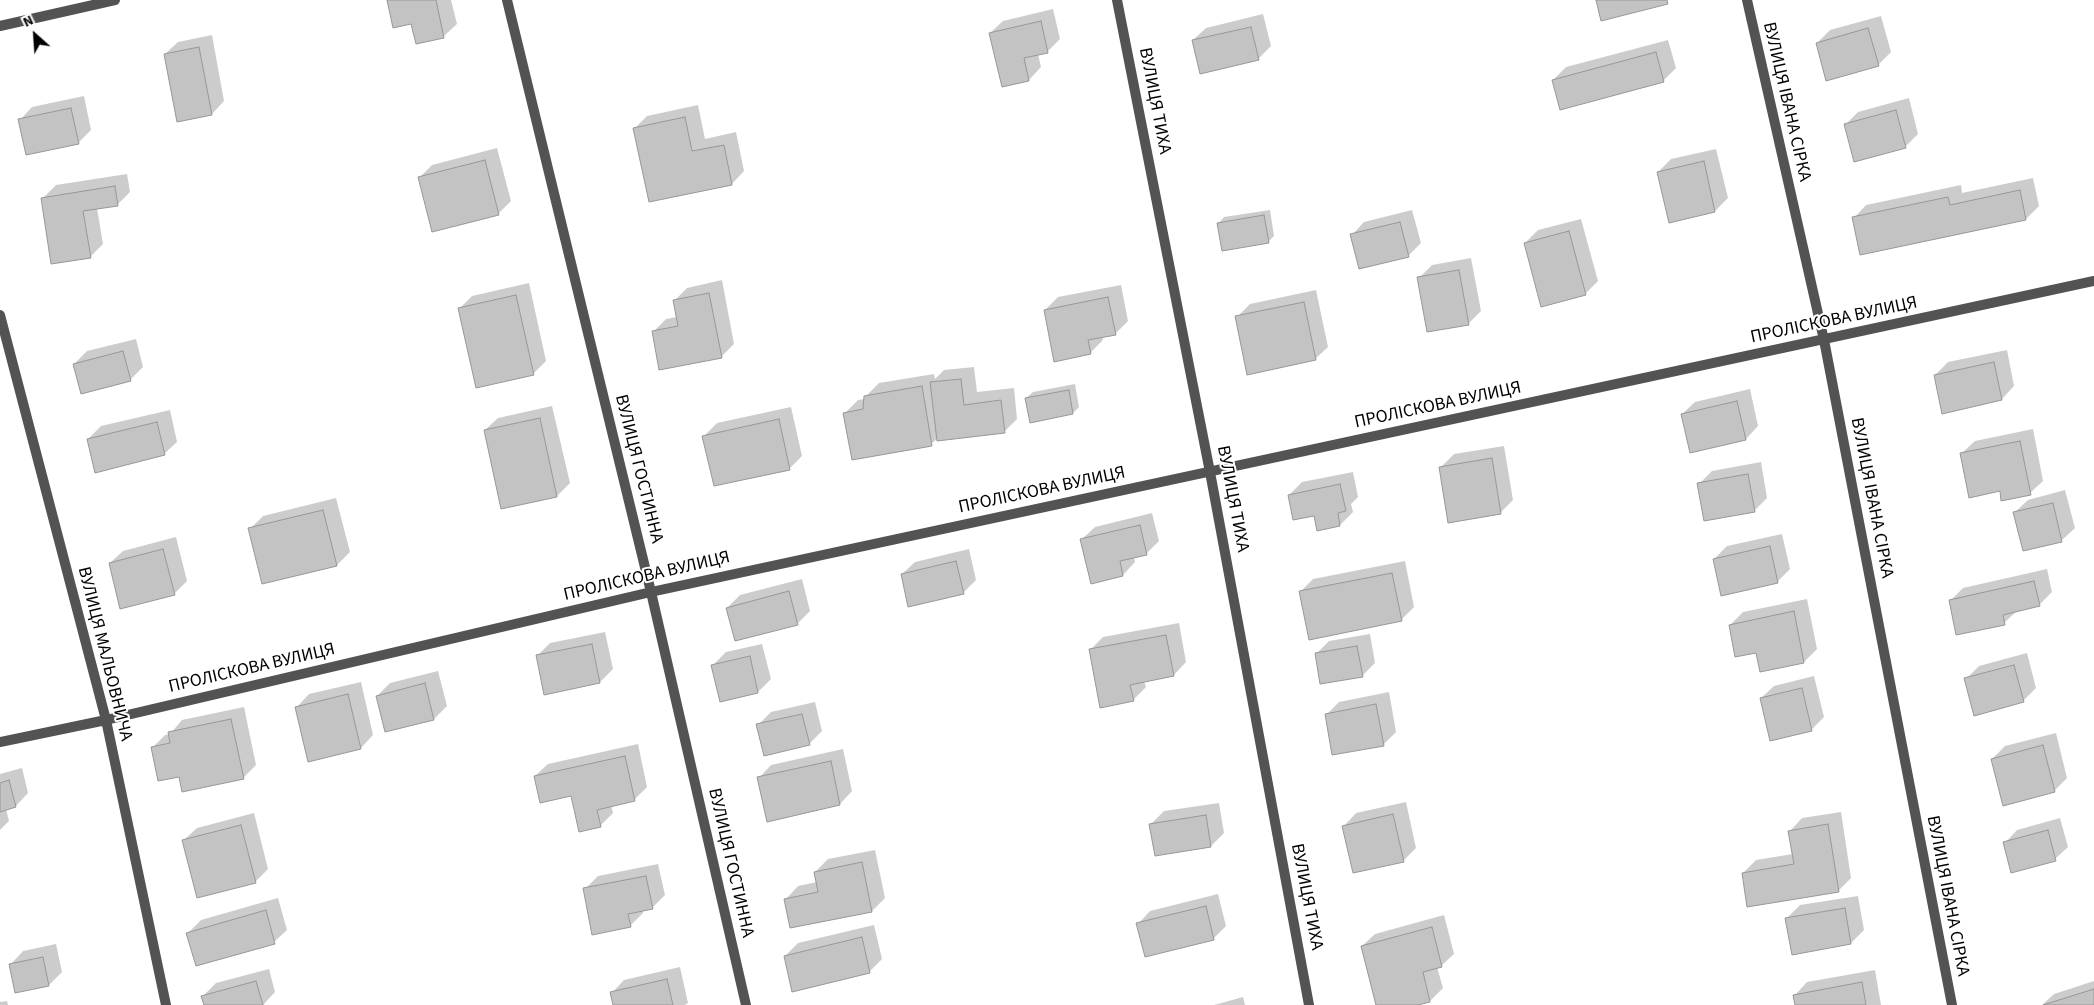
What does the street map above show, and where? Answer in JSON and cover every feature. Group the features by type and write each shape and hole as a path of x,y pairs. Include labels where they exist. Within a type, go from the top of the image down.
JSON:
{"street":[{"path":"0,26 115,0"},
{"name":"ВУЛИЦЯ ГОСТИННА","path":"507,0 651,592 746,1005"},
{"name":"ВУЛИЦЯ ТИХА","path":"1117,0 1210,472 1309,1005"},
{"name":"ВУЛИЦЯ ІВАНА СІРКА","path":"1747,0 1824,340 1952,1005"},
{"name":"ПРОЛІСКОВА ВУЛИЦЯ","path":"0,742 106,720 651,592 2094,281"},
{"name":"ВУЛИЦЯ МАЛЬОВНИЧА","path":"0,315 106,720 166,1005"}],"building":[{"path":"387,0 436,0 444,38 416,44 411,24 393,28"},
{"path":"1596,0 1667,0 1668,4 1601,21"},
{"path":"1041,21 1048,53 1024,58 1029,81 1002,87 989,33"},
{"path":"1251,27 1259,60 1200,74 1192,40"},
{"path":"1868,28 1879,66 1826,81 1816,43"},
{"path":"199,47 212,115 177,122 164,54"},
{"path":"1656,52 1664,82 1560,110 1552,80"},
{"path":"71,108 79,144 26,155 18,119"},
{"path":"1896,110 1906,148 1854,162 1844,124"},
{"path":"685,117 692,151 724,145 732,185 649,202 633,128"},
{"path":"485,160 499,215 432,232 418,177"},
{"path":"1704,161 1715,212 1669,223 1657,172"},
{"path":"115,186 118,206 83,211 91,258 51,264 41,198"},
{"path":"2020,190 2026,220 1860,255 1852,217 1948,197 1950,205"},
{"path":"1264,215 1269,243 1222,251 1217,223"},
{"path":"1400,222 1409,257 1359,269 1350,234"},
{"path":"1569,231 1586,295 1541,307 1524,243"},
{"path":"1459,270 1469,325 1427,332 1417,277"},
{"path":"709,293 722,358 659,370 652,331 678,326 673,300"},
{"path":"516,295 534,375 476,388 458,308"},
{"path":"1108,297 1116,335 1088,340 1091,354 1054,362 1044,310"},
{"path":"1304,302 1316,360 1247,375 1235,316"},
{"path":"123,351 131,381 81,394 73,364"},
{"path":"1994,362 2002,400 1942,414 1934,375"},
{"path":"961,379 964,405 1001,400 1005,433 937,441 930,382"},
{"path":"922,386 932,446 852,460 843,413 863,409 864,396"},
{"path":"1069,390 1073,414 1030,423 1025,398"},
{"path":"1737,401 1746,440 1690,453 1681,414"},
{"path":"540,418 557,497 501,509 484,430"},
{"path":"779,419 790,470 714,486 702,436"},
{"path":"157,422 165,455 95,473 87,439"},
{"path":"2020,441 2031,495 2001,501 2000,491 1969,498 1960,453"},
{"path":"1492,458 1501,514 1448,523 1439,467"},
{"path":"1748,474 1755,512 1704,521 1697,483"},
{"path":"1340,484 1346,511 1338,513 1340,526 1317,531 1314,516 1293,520 1288,495"},
{"path":"2053,503 2062,542 2023,551 2013,512"},
{"path":"323,510 337,566 262,584 248,528"},
{"path":"1140,525 1147,555 1120,561 1123,576 1091,584 1080,539"},
{"path":"1770,546 1778,583 1721,596 1713,559"},
{"path":"163,549 175,595 120,609 109,563"},
{"path":"956,561 964,594 908,607 901,574"},
{"path":"1392,573 1402,621 1309,640 1299,591"},
{"path":"2034,581 2040,606 2003,615 2005,625 1956,635 1949,600"},
{"path":"789,591 798,625 735,641 726,608"},
{"path":"1794,611 1804,663 1760,672 1756,653 1735,657 1729,625"},
{"path":"1166,635 1174,676 1130,685 1134,701 1100,708 1089,649"},
{"path":"592,644 600,683 544,695 536,655"},
{"path":"1357,646 1363,677 1320,684 1315,653"},
{"path":"750,656 758,693 720,702 711,665"},
{"path":"2014,665 2024,702 1974,716 1964,678"},
{"path":"425,683 434,720 385,732 376,696"},
{"path":"1802,688 1812,731 1770,741 1760,698"},
{"path":"348,694 361,749 308,762 295,707"},
{"path":"1376,704 1384,746 1332,755 1325,714"},
{"path":"802,714 810,745 764,756 756,724"},
{"path":"231,719 244,779 182,792 179,777 158,781 151,747 170,743 168,732"},
{"path":"2043,745 2055,792 2003,806 1991,759"},
{"path":"625,756 635,801 597,810 601,827 579,832 571,796 540,803 534,776"},
{"path":"831,761 840,805 767,822 757,777"},
{"path":"9,780 16,807 0,812 0,783"},
{"path":"1393,814 1404,862 1353,873 1342,826"},
{"path":"1206,815 1211,847 1155,856 1149,824"},
{"path":"1828,824 1839,892 1747,907 1742,873 1794,864 1788,831"},
{"path":"241,825 256,883 197,898 182,840"},
{"path":"2048,830 2056,861 2011,873 2003,842"},
{"path":"862,862 872,912 790,928 784,899 818,892 814,872"},
{"path":"646,876 653,909 628,914 631,927 592,935 583,888"},
{"path":"1206,906 1214,940 1145,957 1136,923"},
{"path":"1845,908 1851,944 1792,955 1785,918"},
{"path":"266,910 275,944 196,966 186,933"},
{"path":"1432,927 1442,967 1423,972 1430,1002 1418,1005 1376,1005 1361,946"},
{"path":"862,937 870,973 792,992 784,956"},
{"path":"43,957 49,986 15,993 9,964"},
{"path":"667,979 673,1005 613,1005 610,992"},
{"path":"256,981 263,1005 204,1005 201,996"},
{"path":"1862,982 1866,1005 1795,1005 1793,995"},
{"path":"2094,989 2094,1005 2043,1005"}]}
